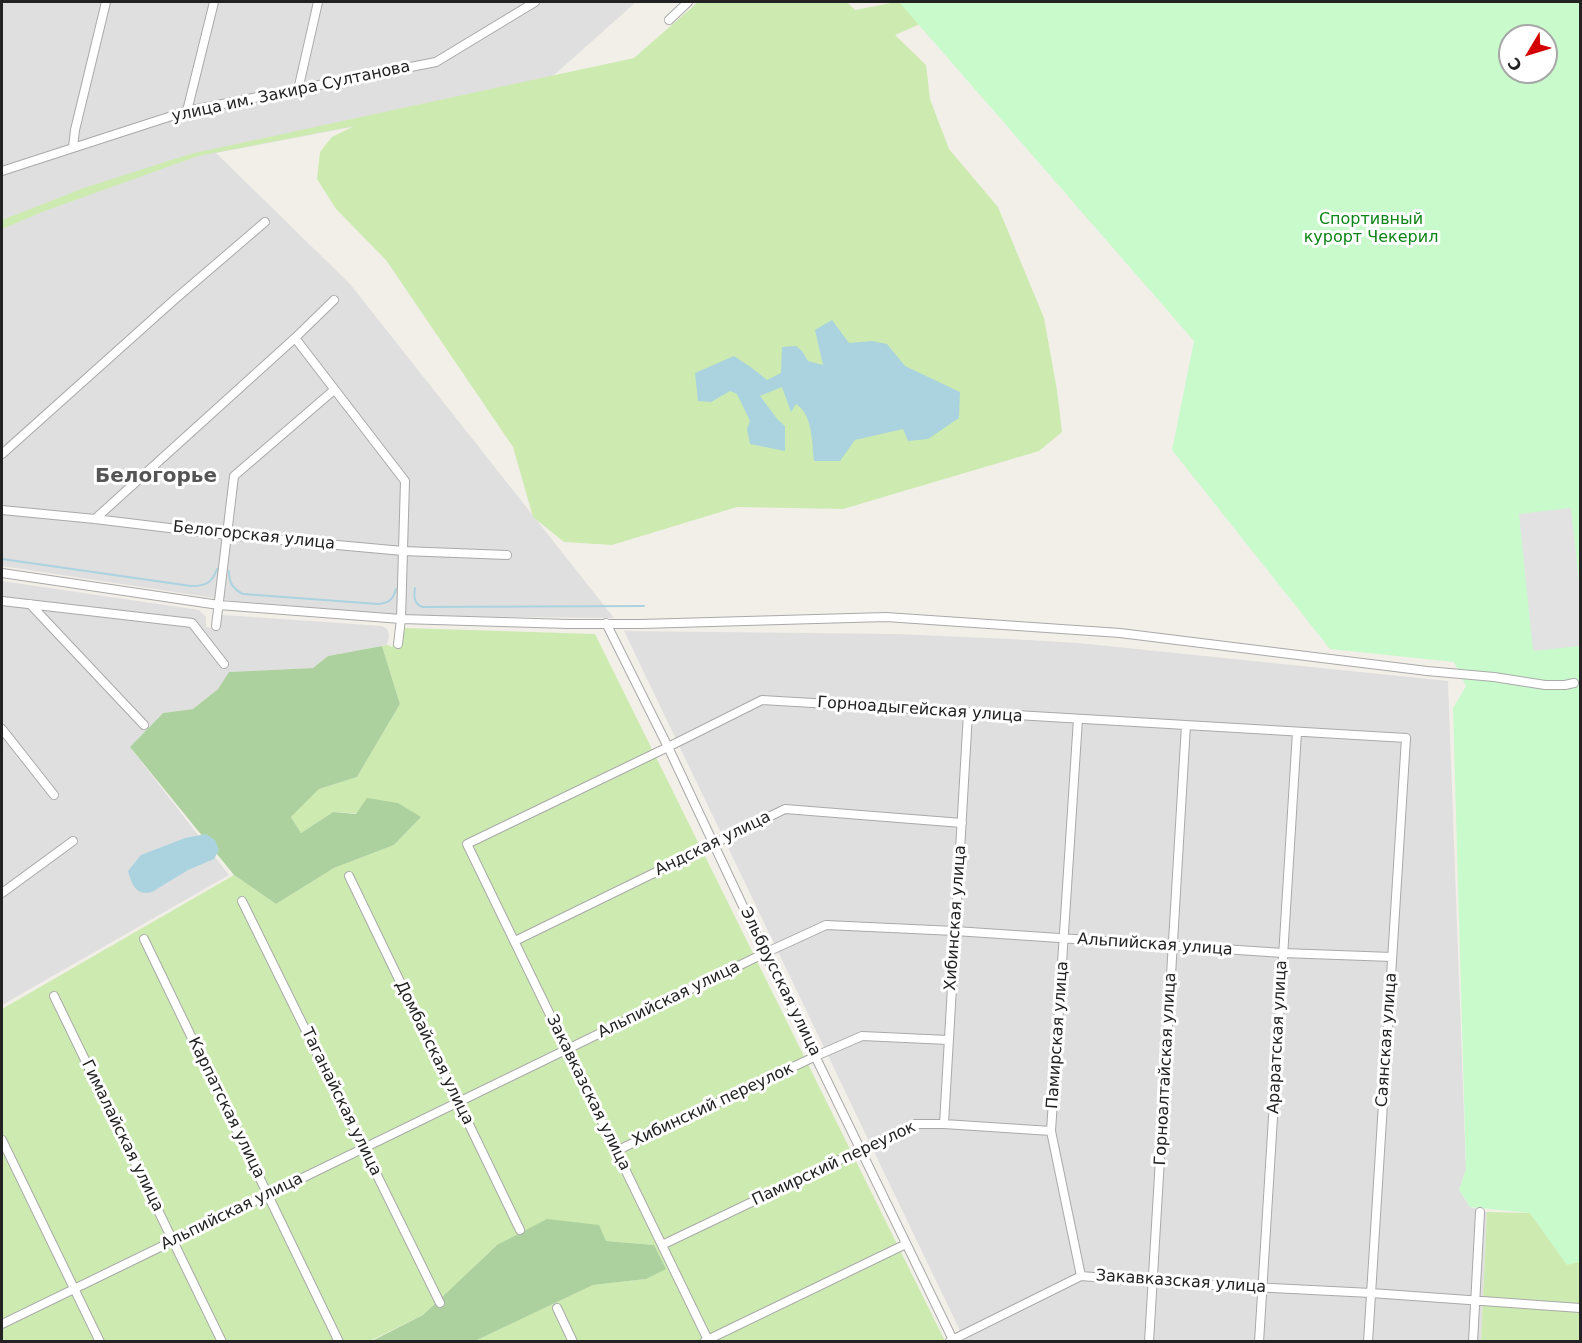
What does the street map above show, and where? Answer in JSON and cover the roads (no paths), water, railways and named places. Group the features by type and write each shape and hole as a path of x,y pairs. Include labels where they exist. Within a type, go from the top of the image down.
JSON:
{"street":[{"path":"73,147 75,130 106,2"},
{"path":"187,111 214,2"},
{"path":"298,90 318,2"},
{"name":"улица им. Закира Султанова","path":"2,171 187,111 436,62 535,2"},
{"path":"669,20 688,2"},
{"path":"2,454 265,222"},
{"path":"95,519 334,300"},
{"path":"295,338 405,482 399,644"},
{"path":"216,626 234,476 334,390"},
{"name":"Белогорская улица","path":"2,510 227,535 404,551 507,555"},
{"path":"2,573 219,605 401,619 641,624 886,618 1120,633 1545,685 1574,683"},
{"path":"2,601 192,623 224,664"},
{"path":"30,604 144,725"},
{"name":"Эльбрусская улица","path":"606,623 668,747 952,1341"},
{"name":"Горноадыгейская улица","path":"467,844 762,700 1406,738"},
{"name":"Хибинская улица","path":"944,1124 968,713"},
{"name":"Памирская улица","path":"1078,719 1051,1131 1080,1276"},
{"name":"Горноалтайская улица","path":"1149,1341 1186,725"},
{"path":"2,729 54,795"},
{"name":"Араратская улица","path":"1259,1341 1297,732"},
{"name":"Саянская улица","path":"1368,1341 1406,738"},
{"name":"Андская улица","path":"514,941 785,809 962,823"},
{"path":"2,893 73,841"},
{"name":"Закавказская улица","path":"467,844 707,1341"},
{"name":"Домбайская улица","path":"349,876 520,1230"},
{"name":"Таганайская улица","path":"242,902 440,1304"},
{"name":"Альпийская улица","path":"2,1324 826,925 955,931 1283,953 1392,957"},
{"name":"Карпатская улица","path":"144,939 339,1341"},
{"name":"Гималайская улица","path":"54,996 222,1341"},
{"name":"Хибинский переулок","path":"616,1151 862,1036 948,1040"},
{"name":"Памирский переулок","path":"662,1245 915,1124 1051,1131"},
{"path":"2,1140 100,1341"},
{"path":"1473,1341 1480,1212"},
{"path":"707,1341 906,1244"},
{"name":"Закавказская улица","path":"952,1341 1080,1276 1581,1308"},
{"path":"557,1308 573,1341"}],"water":[{"path":"832,320 849,343 872,341 887,344 905,366 960,392 959,418 928,439 908,441 903,429 855,440 840,461 814,461 811,430 806,415 796,404 791,412 782,387 760,396 785,426 785,451 750,444 747,429 750,421 737,394 730,391 711,402 698,401 695,373 734,356 767,380 781,373 782,347 796,346 808,361 823,365 815,330"},
{"path":"206,834 215,840 219,850 214,859 188,870 152,892 138,891 128,871 141,855 185,838"}],"waterway":[{"path":"2,559 191,586 208,583 217,569"},
{"path":"229,571 232,585 243,594 378,604 390,600 396,589"},
{"path":"415,588 415,599 422,607 644,606"}],"district":[{"name":"Белогорье","path":"156,477"}],"park label":[{"name":"Спортивный курорт Чекерил","path":"1371,229"}]}
